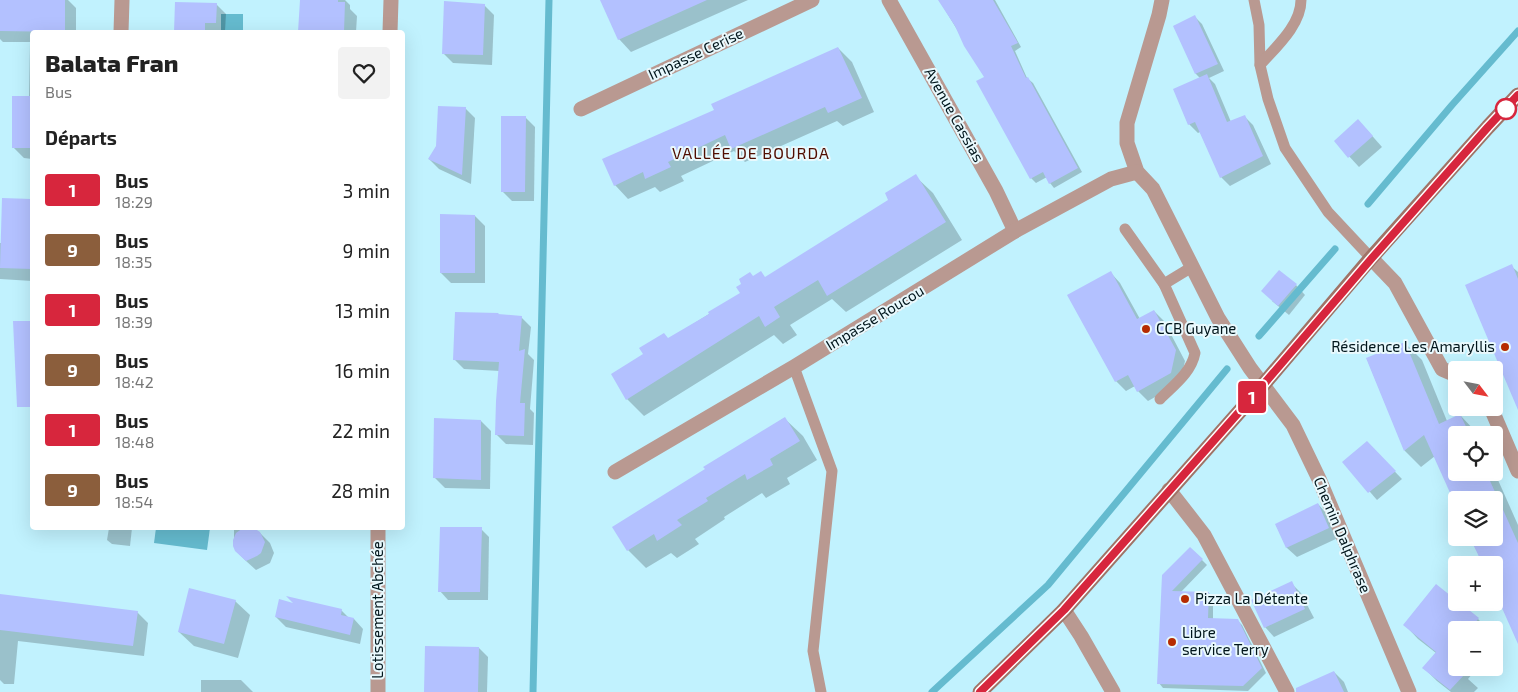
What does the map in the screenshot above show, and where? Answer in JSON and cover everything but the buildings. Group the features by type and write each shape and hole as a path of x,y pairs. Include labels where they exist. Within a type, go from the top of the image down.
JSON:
{"main road":[{"path":"980,692 1064,610 1263,385 1372,258 1518,95"}],"street":[{"path":"121,30 122,0"},
{"path":"390,0 390,30"},
{"name":"Impasse Cerise","path":"581,108 812,0"},
{"name":"Avenue Cassias","path":"889,0 996,190 1015,231"},
{"path":"1137,172 1128,143 1127,123 1162,0"},
{"name":"Impasse Roucou","path":"615,472 794,367 1015,231 1111,179 1137,172"},
{"name":"Chemin Dalphrase","path":"1137,172 1153,189 1218,318 1250,368 1293,425 1319,479 1409,692"},
{"path":"1372,258 1394,283 1442,369 1448,372"},
{"path":"1494,416 1518,471"},
{"path":"1169,490 1204,535 1287,692"},
{"name":"Lotissement Abchée","path":"378,530 378,692"},
{"path":"1064,610 1113,692"}],"lane":[{"path":"1254,0 1260,25 1260,65 1268,99 1285,148 1328,212 1372,258"},
{"path":"1260,65 1285,38 1301,10 1300,0"},
{"path":"1125,229 1164,284 1195,353 1194,360 1183,377 1160,399"},
{"path":"1164,284 1192,267"},
{"path":"794,367 832,471 813,651 822,692"}],"water":[{"path":"221,14 243,14 243,30 221,30"},
{"path":"156,530 210,530 207,550 154,543"}],"waterway":[{"path":"533,692 549,0"},
{"path":"1368,204 1518,31"},
{"path":"1259,336 1335,249"},
{"path":"932,692 1048,585 1227,369"}],"bus line":[{"name":"1","path":"980,692 1064,610 1263,385 1372,258 1518,95"}],"place":[{"name":"CCB Guyane","path":"1146,329"},
{"name":"Résidence Les Amaryllis","path":"1505,347"},
{"name":"Pizza La Détente","path":"1185,599"},
{"name":"Libre service Terry","path":"1172,642"}],"district":[{"name":"VALLÉE DE BOURDA","path":"751,153"}]}
